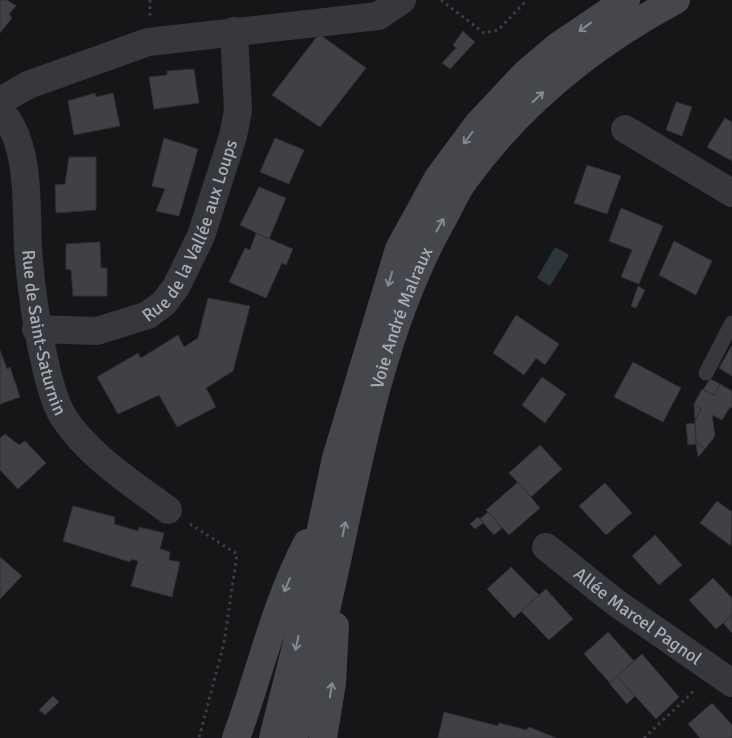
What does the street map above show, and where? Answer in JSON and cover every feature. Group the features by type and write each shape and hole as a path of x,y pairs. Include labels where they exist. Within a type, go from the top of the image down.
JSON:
{"main road":[{"name":"Voie André Malraux","path":"273,738 296,648 336,458 399,249 438,178 478,124 525,74 558,46 626,0"},
{"name":"Voie André Malraux","path":"294,738 334,577 362,445 393,334 418,264 463,184 515,119 558,78 610,39 676,0"},
{"path":"236,738 257,681 280,601 308,542 336,458"},
{"path":"323,738 332,683 336,627 334,577"}],"street":[{"path":"0,101 28,85 148,42 378,16 402,0"},
{"name":"Rue de la Vallée aux Loups","path":"36,329 97,332 148,315 164,303 176,287 201,236 233,136 238,111 234,31"},
{"name":"Rue de Saint-Saturnin","path":"0,111 8,118 18,139 24,170 36,329 54,398 64,417 111,467 168,510"},
{"path":"625,129 732,193"},
{"name":"Allée Marcel Pagnol","path":"546,547 615,602 724,677"}],"lane":[{"path":"706,373 732,323"}],"path":[{"path":"441,0 484,33 498,30 527,0"},
{"path":"168,510 237,554 224,643 199,738"},
{"path":"644,738 724,677"}],"shaded area":[{"path":"555,247 569,255 550,286 537,278"}],"building":[{"path":"0,0 7,0 16,6 9,14 12,18 0,33"},
{"path":"463,31 475,42 450,69 442,63 456,48 453,45"},
{"path":"319,34 366,68 320,127 272,95"},
{"path":"194,69 199,103 154,109 149,77 167,75 167,71"},
{"path":"95,93 96,97 113,93 120,126 74,135 68,101"},
{"path":"676,102 692,107 682,136 666,130"},
{"path":"725,118 732,122 732,161 707,147"},
{"path":"164,138 198,149 179,216 156,211 165,189 152,186"},
{"path":"275,138 304,150 289,184 260,172"},
{"path":"69,157 96,157 96,210 56,213 55,185 65,184"},
{"path":"587,165 621,176 607,214 574,203"},
{"path":"259,187 286,198 269,239 240,225"},
{"path":"621,208 663,226 639,284 621,277 632,250 609,241"},
{"path":"256,233 293,249 286,265 282,263 266,298 229,282 245,248 250,250"},
{"path":"674,241 712,261 696,295 659,275"},
{"path":"100,242 101,268 107,268 107,296 73,296 71,270 66,269 66,244"},
{"path":"638,286 645,290 636,308 631,306"},
{"path":"208,298 250,306 233,371 206,388 216,407 177,427 159,395 118,414 97,377 138,353 141,358 178,335 184,347 198,338"},
{"path":"516,315 559,344 545,365 536,358 524,375 493,353"},
{"path":"732,345 732,376 719,368"},
{"path":"0,350 7,369 10,367 20,397 0,404"},
{"path":"633,362 681,388 663,422 614,397"},
{"path":"542,377 566,394 545,423 522,405"},
{"path":"710,379 720,384 714,395 703,390"},
{"path":"720,384 732,391 732,408 730,407 722,420 712,415 715,436 705,449 696,441 695,420 701,409 694,404 702,389 714,395"},
{"path":"694,404 701,409 695,420"},
{"path":"695,423 696,444 688,445 686,424"},
{"path":"5,434 19,445 25,441 46,463 18,489 0,470 0,438"},
{"path":"696,441 705,449 698,457 696,444"},
{"path":"540,445 562,469 531,497 509,473"},
{"path":"518,482 540,508 509,535 486,510"},
{"path":"605,483 632,513 606,535 579,506"},
{"path":"717,501 732,512 731,546 700,523"},
{"path":"73,506 115,517 114,524 138,531 139,527 164,533 160,549 170,552 169,560 180,562 172,597 131,586 138,561 132,559 130,562 63,541"},
{"path":"488,512 502,528 494,535 480,519"},
{"path":"478,517 483,523 475,529 470,524"},
{"path":"655,535 682,565 659,585 632,556"},
{"path":"0,557 22,576 0,599"},
{"path":"511,567 539,595 514,618 487,589"},
{"path":"713,578 732,598 732,615 716,629 689,600"},
{"path":"546,589 573,619 549,640 521,611"},
{"path":"732,615 732,633 723,623"},
{"path":"608,632 634,661 610,683 584,654"},
{"path":"642,654 679,697 656,719 617,676"},
{"path":"617,676 635,696 627,704 609,683"},
{"path":"53,696 59,702 45,715 39,710"},
{"path":"712,703 732,725 732,738 700,738 688,724"},
{"path":"444,712 498,726 499,723 526,730 529,727 556,738 438,738"}]}
